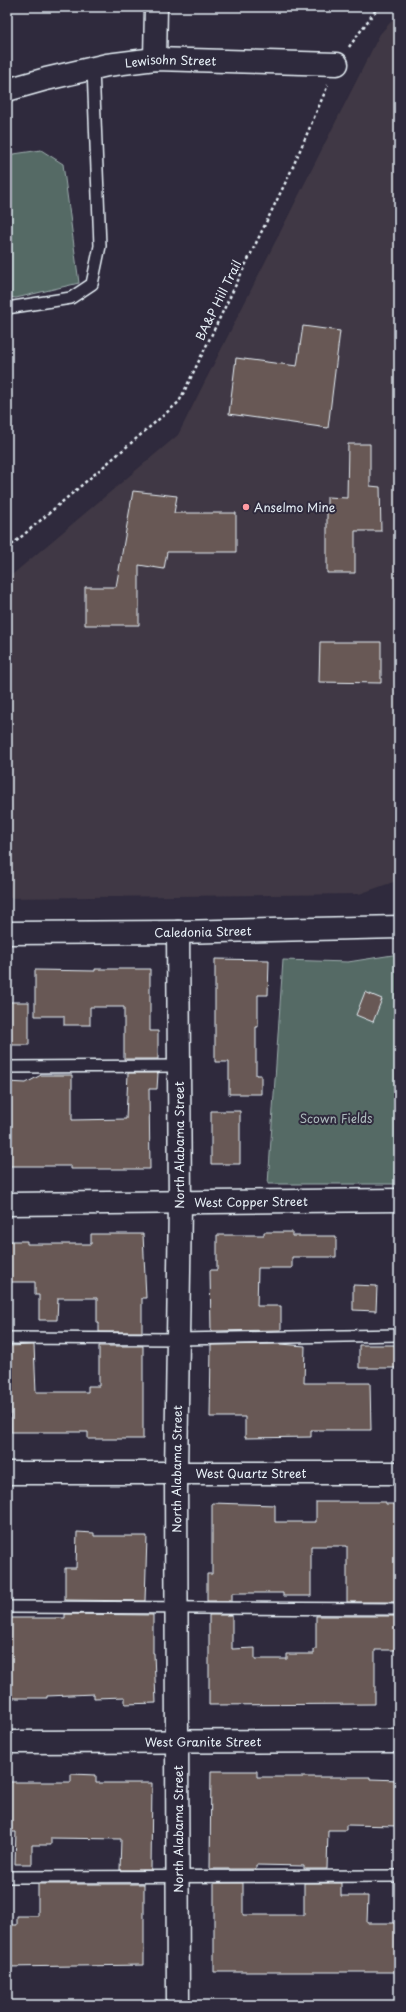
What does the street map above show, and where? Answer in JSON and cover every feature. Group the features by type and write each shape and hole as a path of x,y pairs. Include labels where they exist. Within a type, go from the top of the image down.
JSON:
{"street":[{"path":"155,59 156,7"},
{"name":"Lewisohn Street","path":"7,90 93,68 155,59 337,64"},
{"name":"Caledonia Street","path":"7,933 178,932 399,927"},
{"name":"North Alabama Street","path":"178,932 180,1203 176,1474 178,2005"},
{"name":"West Copper Street","path":"7,1204 399,1200"},
{"name":"West Quartz Street","path":"7,1473 399,1473"},
{"name":"West Granite Street","path":"7,1742 399,1741"}],"lane":[{"path":"7,308 70,298 92,284 100,246 93,68"},
{"path":"7,1067 179,1066"},
{"path":"7,1338 178,1339 399,1335"},
{"path":"7,1607 399,1609"},
{"path":"7,1877 178,1878 399,1876"}],"path":[{"name":"BA&P Hill Trail","path":"7,548 179,402 291,171 337,64 378,7"}],"shaded area":[{"name":"Anselmo Mine","path":"399,13 399,880 359,894 7,898 7,579 178,435 380,34"}],"green space":[{"path":"41,150 63,164 79,283 16,298 7,297 7,155"},
{"name":"Scown Fields","path":"399,954 399,1184 268,1184 283,960 348,962"}],"building":[{"path":"303,326 340,331 328,428 229,414 236,358 297,366"},
{"path":"348,444 370,444 370,486 380,487 381,531 355,531 355,573 327,573 327,497 347,498"},
{"path":"133,491 177,496 174,513 236,513 236,552 167,552 164,569 139,565 139,625 85,625 85,587 116,587"},
{"path":"320,642 381,642 381,683 319,682"},
{"path":"215,959 269,960 268,995 258,995 258,1027 256,1027 256,1075 261,1075 261,1094 229,1094 229,1062 215,1062"},
{"path":"95,969 150,969 150,1031 158,1031 158,1059 124,1059 124,1007 90,1007 90,1025 64,1025 64,1016 35,1016 35,970 95,971"},
{"path":"365,992 382,999 373,1022 356,1015"},
{"path":"8,1002 29,1002 29,1045 8,1045"},
{"path":"128,1073 158,1073 157,1089 149,1089 150,1169 71,1169 71,1166 7,1166 7,1082 26,1083 41,1075 72,1075 72,1120 126,1119"},
{"path":"211,1111 240,1111 240,1164 211,1164"},
{"path":"264,1232 292,1232 292,1236 336,1236 336,1257 292,1257 292,1268 258,1268 257,1306 281,1306 281,1330 211,1331 210,1270 217,1270 217,1235 264,1235"},
{"path":"91,1234 143,1234 146,1298 142,1298 142,1332 99,1332 99,1323 97,1323 97,1298 58,1298 57,1320 39,1320 39,1295 35,1295 35,1282 7,1282 7,1241 27,1241 27,1244 91,1244"},
{"path":"353,1285 377,1286 376,1311 353,1310"},
{"path":"281,1344 305,1346 304,1383 370,1383 371,1430 311,1430 311,1437 245,1438 245,1417 210,1417 211,1345"},
{"path":"34,1345 36,1392 88,1392 88,1386 99,1386 99,1346 143,1346 143,1439 88,1439 88,1432 11,1432 10,1367 7,1367 7,1346"},
{"path":"359,1345 399,1345 399,1368 359,1368"},
{"path":"316,1502 386,1502 386,1504 399,1504 398,1602 347,1602 347,1546 311,1546 311,1596 283,1596 283,1593 232,1593 232,1601 207,1601 207,1574 212,1574 212,1503 275,1505 275,1522 316,1522"},
{"path":"77,1532 94,1533 94,1536 147,1536 145,1601 65,1600 65,1568 76,1568"},
{"path":"65,1614 153,1615 153,1653 156,1703 125,1704 125,1697 94,1698 94,1694 47,1696 47,1698 7,1698 7,1618 65,1618"},
{"path":"209,1615 232,1615 232,1649 255,1648 255,1659 287,1659 287,1654 314,1654 314,1649 316,1649 316,1616 398,1616 398,1650 375,1650 375,1704 209,1705"},
{"path":"211,1771 257,1771 257,1777 370,1777 370,1779 399,1780 399,1826 346,1825 346,1830 328,1830 327,1869 304,1869 304,1866 256,1865 256,1869 210,1869"},
{"path":"71,1774 96,1775 96,1783 152,1783 151,1870 120,1870 121,1839 51,1838 51,1845 32,1845 32,1864 15,1864 16,1832 7,1832 7,1782 71,1782"},
{"path":"214,1883 243,1883 243,1915 304,1915 304,1883 341,1883 341,1896 368,1896 367,1923 399,1923 399,1972 214,1972"},
{"path":"38,1884 144,1884 144,1965 7,1967 7,1925 17,1925 17,1916 38,1916"}],"place":[{"name":"Anselmo Mine","path":"246,507"}]}
